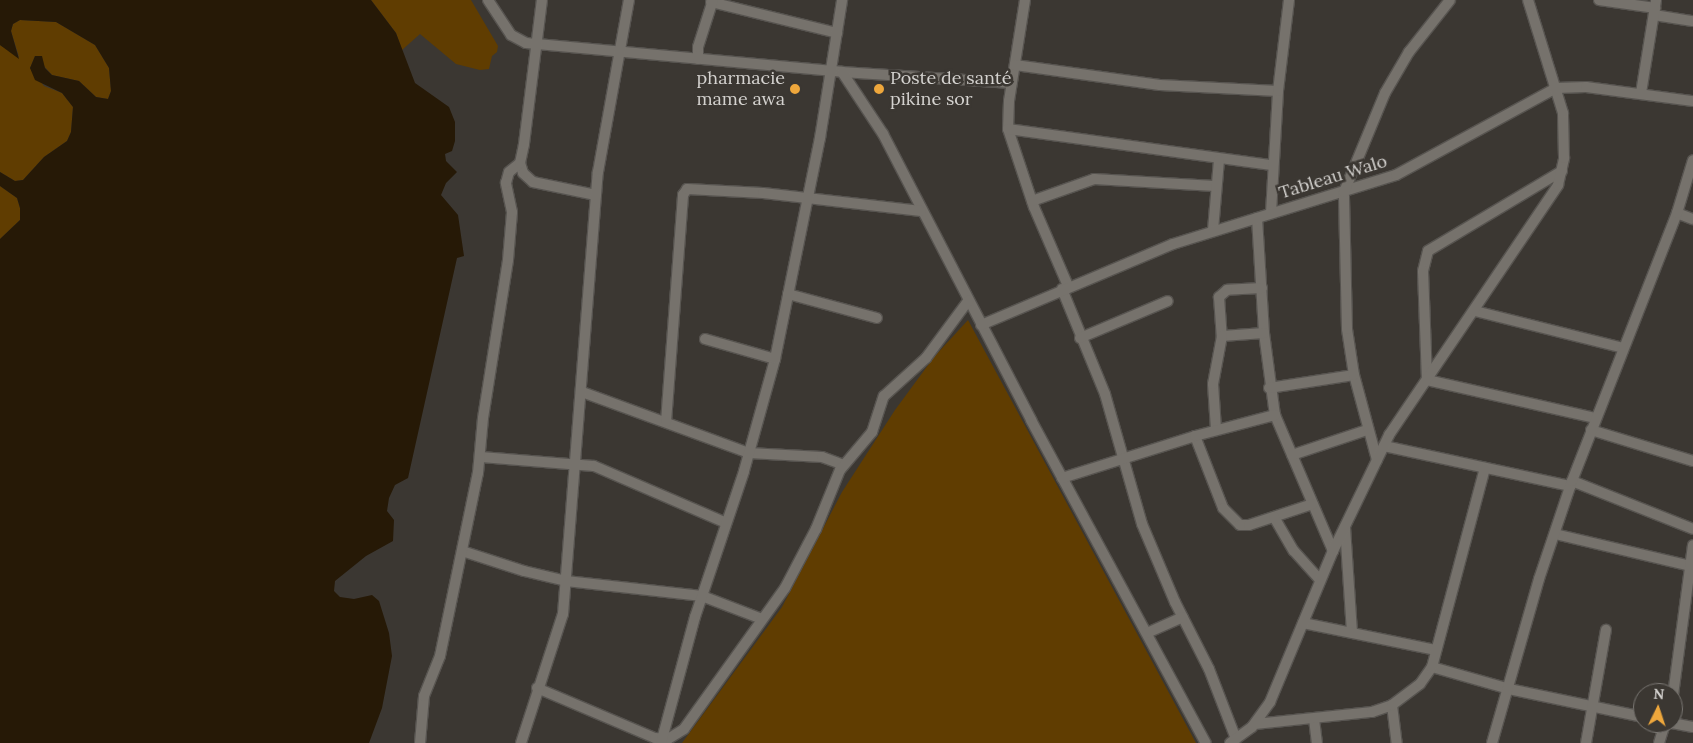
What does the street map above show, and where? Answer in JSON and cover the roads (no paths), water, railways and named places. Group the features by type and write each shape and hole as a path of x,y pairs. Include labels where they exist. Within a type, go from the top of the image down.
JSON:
{"street":[{"path":"488,0 511,35 520,42 537,45 837,71 1012,83"},
{"path":"542,0 520,163 523,173 533,182 596,195"},
{"path":"521,743 537,688 560,627 566,580 573,464 582,392 600,153 630,0"},
{"path":"662,741 702,596 724,522 750,452 775,359 807,198 837,71 837,34 842,0"},
{"path":"1025,0 1012,83 1008,129 1032,201 1065,288 1080,338 1105,394 1121,460 1142,524 1183,617 1209,669 1233,741 1254,724 1270,702 1320,580 1384,446 1551,199 1562,171 1565,128 1556,88 1528,0"},
{"path":"1271,213 1272,165 1278,91 1289,0"},
{"path":"1377,460 1367,430 1354,375 1347,329 1344,192 1385,93 1409,52 1450,0"},
{"path":"1599,0 1655,8 1693,21"},
{"path":"698,59 712,1 837,34"},
{"path":"1642,94 1655,8"},
{"path":"1015,65 1160,85 1278,91"},
{"path":"837,71 883,134 1062,478 1206,743"},
{"name":"Tableau Walo","path":"981,325 1065,288 1214,230 1344,192 1417,166 1556,88 1573,86 1693,101"},
{"path":"1008,129 1219,160 1272,165"},
{"path":"1214,230 1215,186 1219,160"},
{"path":"1492,743 1572,484 1623,348 1677,213 1693,160"},
{"path":"420,743 424,696 438,665 481,456 484,410 510,234 512,202 506,183 509,172 520,163"},
{"path":"1427,380 1423,271 1428,251 1562,171"},
{"path":"1032,201 1094,179 1215,186"},
{"path":"666,422 684,192 692,188 922,211"},
{"path":"1677,213 1693,219"},
{"path":"1257,218 1264,333 1275,415 1333,551"},
{"path":"1216,429 1213,384 1222,336 1219,297 1222,292 1262,288"},
{"path":"788,294 877,318"},
{"path":"662,741 684,729 802,559 844,465 872,432 884,396 926,358 968,300"},
{"path":"1080,338 1168,301"},
{"path":"1475,311 1623,348"},
{"path":"1222,336 1264,333"},
{"path":"705,339 775,359"},
{"path":"1270,388 1354,375"},
{"path":"1427,380 1596,418"},
{"path":"582,392 750,452 822,457 844,465"},
{"path":"1062,478 1216,429 1275,415"},
{"path":"1292,455 1367,430"},
{"path":"1592,430 1693,461"},
{"path":"1195,436 1223,508 1240,525 1249,525 1313,504"},
{"path":"1384,446 1485,468 1572,484 1693,529"},
{"path":"481,456 599,467 724,522"},
{"path":"1254,724 1372,712 1392,705 1410,694 1432,667 1485,468"},
{"path":"1274,517 1294,551 1320,580"},
{"path":"1345,525 1352,633"},
{"path":"1555,534 1690,566"},
{"path":"1675,683 1693,545"},
{"path":"462,551 524,571 566,580 702,596 762,619"},
{"path":"1147,633 1183,617"},
{"path":"1303,623 1436,650"},
{"path":"1586,743 1595,707 1606,630"},
{"path":"1432,667 1508,689 1633,715"},
{"path":"537,688 662,741"},
{"path":"1392,705 1397,743"},
{"path":"1314,719 1317,743"}],"place":[{"name":"pharmacie mame awa","path":"795,89"},
{"name":"Poste de santé pikine sor","path":"879,89"}]}
